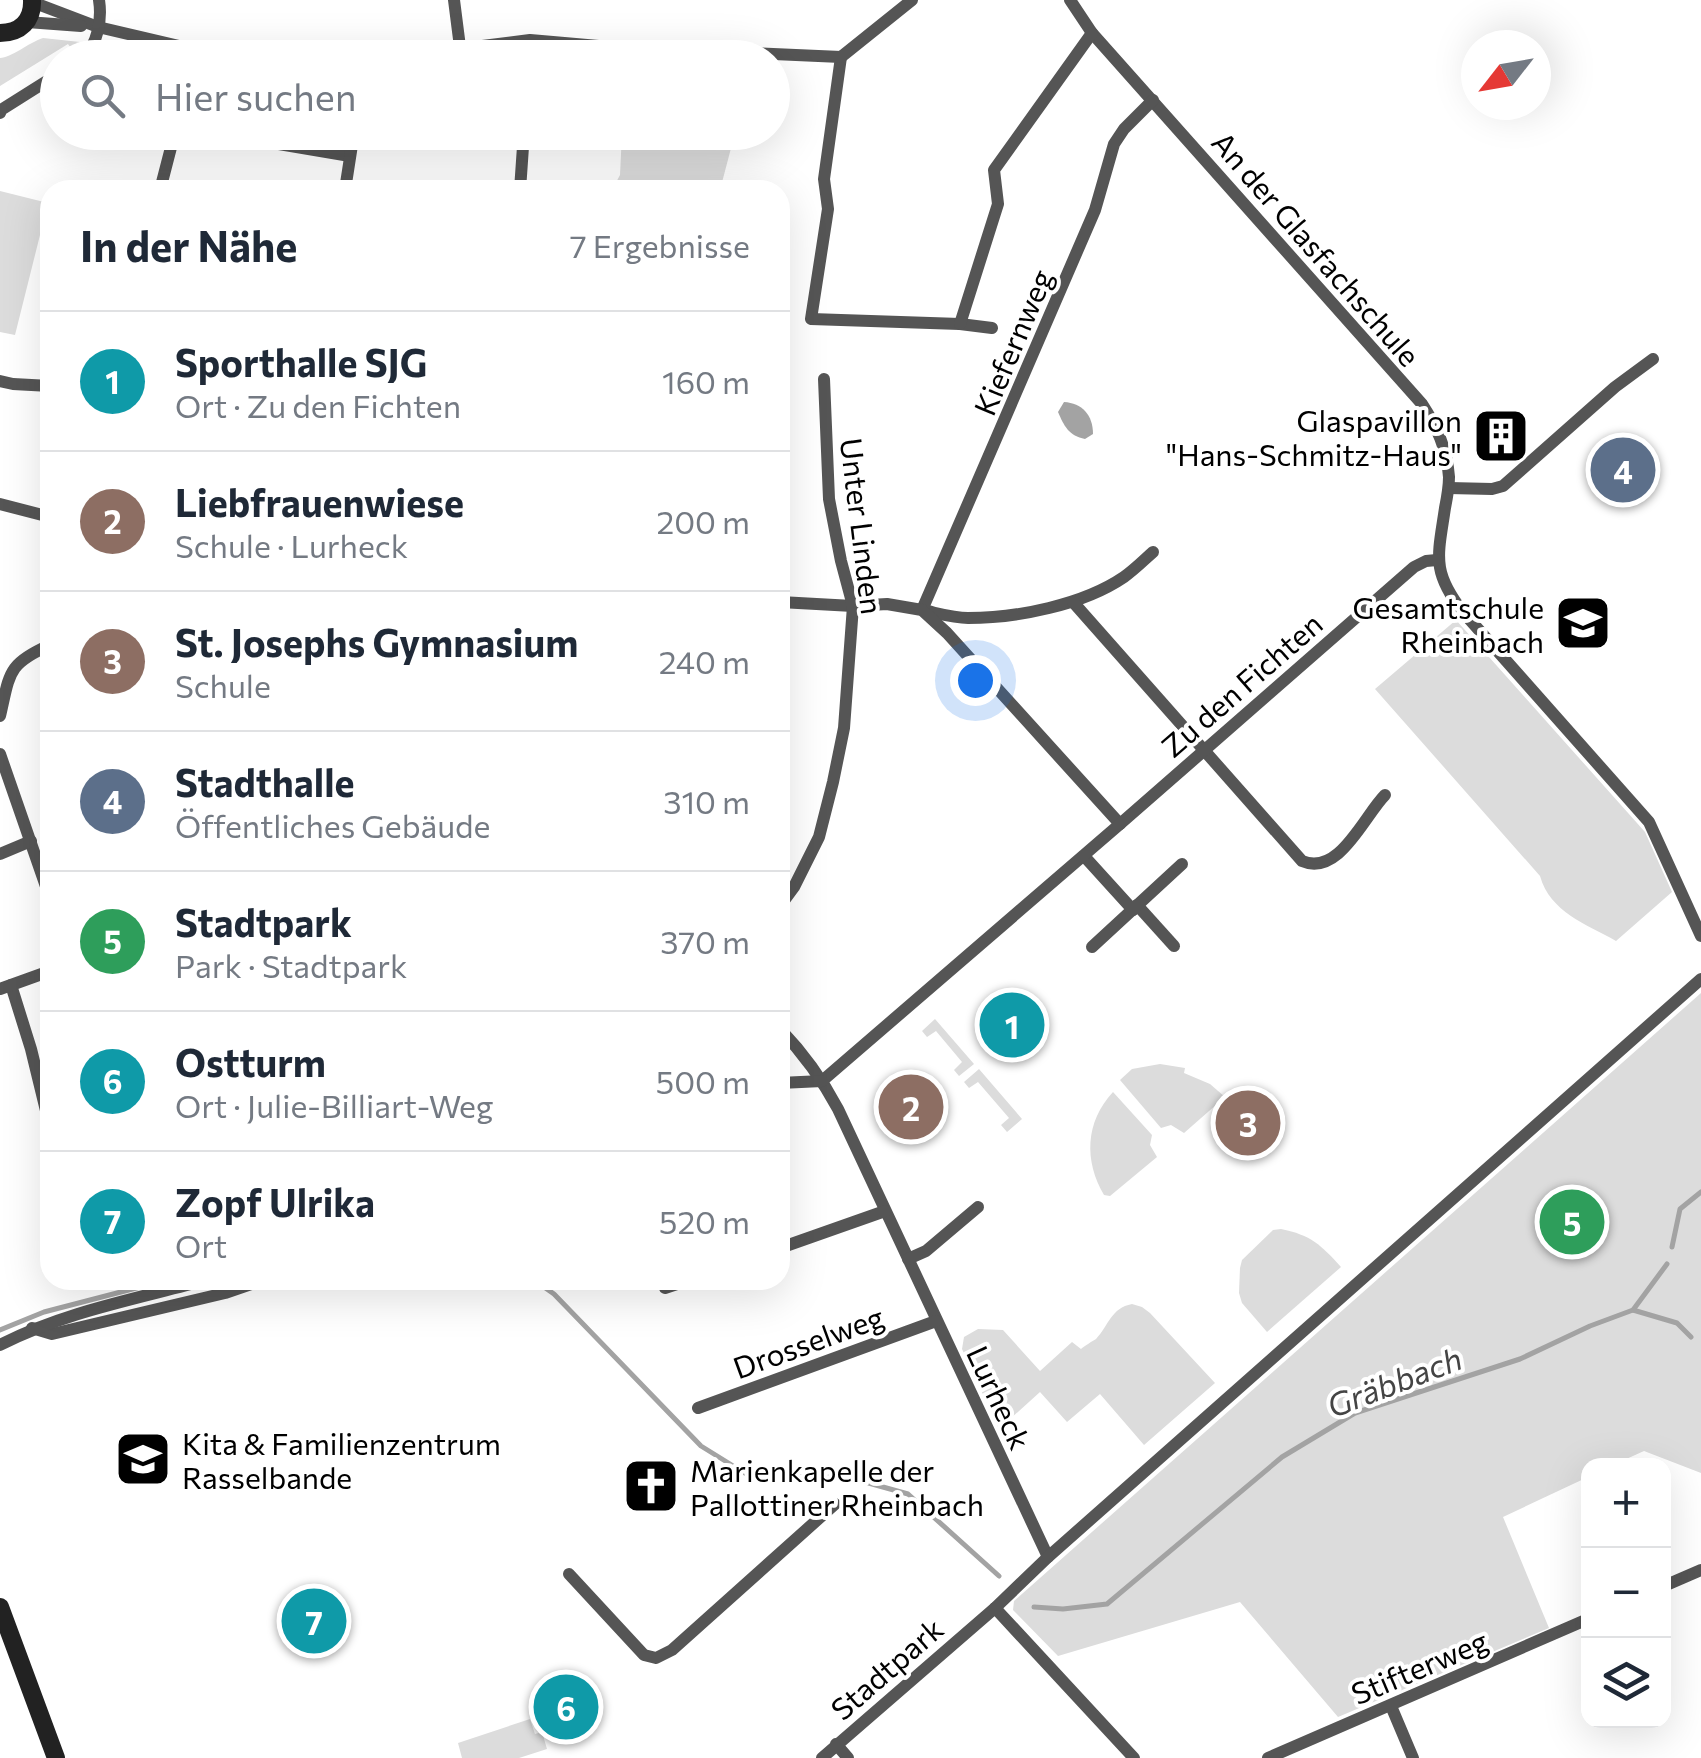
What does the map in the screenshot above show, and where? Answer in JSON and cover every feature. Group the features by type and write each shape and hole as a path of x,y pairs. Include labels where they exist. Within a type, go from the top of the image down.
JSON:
{"main road":[{"path":"0,33 13,32 26,22 32,1"},
{"path":"0,1607 56,1758"}],"street":[{"path":"94,40 99,0"},
{"path":"454,0 459,40"},
{"path":"790,55 842,57 912,0"},
{"name":"An der Glasfachschule","path":"1070,0 1092,32 1422,404 1437,426 1445,449 1448,488 1437,560"},
{"path":"32,1 98,28 143,40"},
{"path":"26,22 98,28"},
{"path":"960,324 998,204 994,170 1092,32"},
{"path":"842,57 824,178 828,209 811,319 992,328"},
{"path":"0,113 40,85"},
{"name":"Kiefernweg","path":"922,610 1095,210 1114,144 1153,100"},
{"path":"163,180 170,150"},
{"path":"314,150 350,156"},
{"path":"346,180 351,150"},
{"path":"521,180 523,150"},
{"path":"1448,488 1503,486 1652,359"},
{"name":"Unter Linden","path":"790,892 818,837 833,782 844,728 853,606 828,498 824,379"},
{"path":"0,381 40,385"},
{"path":"0,504 40,514"},
{"path":"790,603 887,604 964,618 1006,616 1073,602 1099,591 1123,578 1153,552"},
{"path":"1437,560 1444,586 1463,612 1649,822 1701,936"},
{"name":"Zu den Fichten","path":"822,1080 1414,567 1437,560"},
{"path":"1073,602 1302,862 1322,864 1355,838 1385,795"},
{"path":"922,610 1120,824"},
{"path":"0,716 6,666 40,649"},
{"path":"0,754 40,868"},
{"path":"0,854 31,841"},
{"path":"1084,856 1174,946"},
{"path":"1092,947 1182,864"},
{"path":"40,975 6,987 31,1048 40,1085"},
{"name":"Stadtpark","path":"822,1758 1701,979"},
{"name":"Lurheck","path":"790,1039 838,1108 1048,1557"},
{"path":"790,1082 822,1080"},
{"path":"908,1259 926,1251 978,1207"},
{"path":"790,1244 885,1211"},
{"path":"0,1345 32,1328 167,1290"},
{"path":"32,1328 52,1334 237,1290"},
{"name":"Drosselweg","path":"698,1408 936,1321"},
{"path":"569,1574 644,1656 656,1658 672,1650 836,1504"},
{"path":"1671,1583 1701,1570"},
{"path":"994,1608 1134,1758"},
{"name":"Stifterweg","path":"1268,1758 1581,1622"},
{"path":"1392,1706 1412,1758"},
{"path":"836,1744 848,1758"}],"shaded area":[{"path":"43,38 62,40 40,40 40,61 0,86 0,58"},
{"path":"621,150 731,150 723,180 617,180"},
{"path":"0,191 40,201 40,235 15,335 0,332"},
{"path":"1064,402 1085,411 1093,434 1085,439 1068,430 1058,412"},
{"path":"1456,620 1645,832 1672,892 1616,941 1570,916 1552,899 1540,876 1375,689"},
{"path":"1701,993 1701,1473 1671,1461 1671,1458 1644,1451 1628,1458 1581,1458 1581,1480 1503,1517 1549,1628 1338,1717 1240,1602 1058,1656 1013,1610 1014,1601"},
{"path":"935,1019 974,1064 959,1076 954,1070 962,1062 936,1031 927,1037 922,1031"},
{"path":"1160,1064 1185,1068 1184,1073 1210,1084 1225,1097 1184,1133 1171,1125 1161,1128 1120,1080 1132,1069"},
{"path":"979,1069 1022,1119 1007,1132 1001,1125 1009,1118 978,1082 969,1088 964,1082"},
{"path":"1113,1092 1152,1135 1150,1145 1157,1157 1110,1196 1104,1195 1097,1182 1090,1142 1097,1116"},
{"path":"1281,1229 1315,1242 1341,1267 1267,1332 1242,1303 1240,1268 1242,1260 1273,1230"},
{"path":"1132,1304 1150,1313 1215,1383 1144,1445 1100,1394 1067,1422 1040,1392 999,1429 962,1349 964,1337 978,1329 1003,1330 1040,1371 1072,1342 1081,1349 1096,1339 1115,1313"},
{"path":"530,1719 535,1734 542,1732 547,1749 519,1758 462,1758 458,1743"}],"waterway":[{"path":"1672,1247 1680,1209 1701,1192"},
{"path":"1633,1310 1667,1264"},
{"name":"Gräbbach","path":"0,1330 44,1312 129,1290"},
{"name":"Gräbbach","path":"548,1290 701,1446 751,1477 847,1477 908,1494 999,1576"},
{"name":"Gräbbach","path":"1034,1607 1063,1609 1107,1604 1282,1457 1355,1413 1520,1359 1633,1310 1677,1323 1691,1337"}],"place":[{"name":"Glaspavillon \"Hans-Schmitz-Haus\"","path":"1501,436"},
{"name":"Stadthalle","path":"1623,470"},
{"name":"Gesamtschule Rheinbach","path":"1583,623"},
{"name":"Sporthalle SJG","path":"1012,1025"},
{"name":"Liebfrauenwiese","path":"911,1107"},
{"name":"St. Josephs Gymnasium","path":"1248,1123"},
{"name":"Stadtpark","path":"1572,1222"},
{"name":"Kita & Familienzentrum Rasselbande","path":"143,1459"},
{"name":"Marienkapelle der Pallottiner Rheinbach","path":"651,1486"},
{"name":"Zopf Ulrika","path":"314,1621"},
{"name":"Ostturm","path":"566,1707"}]}
